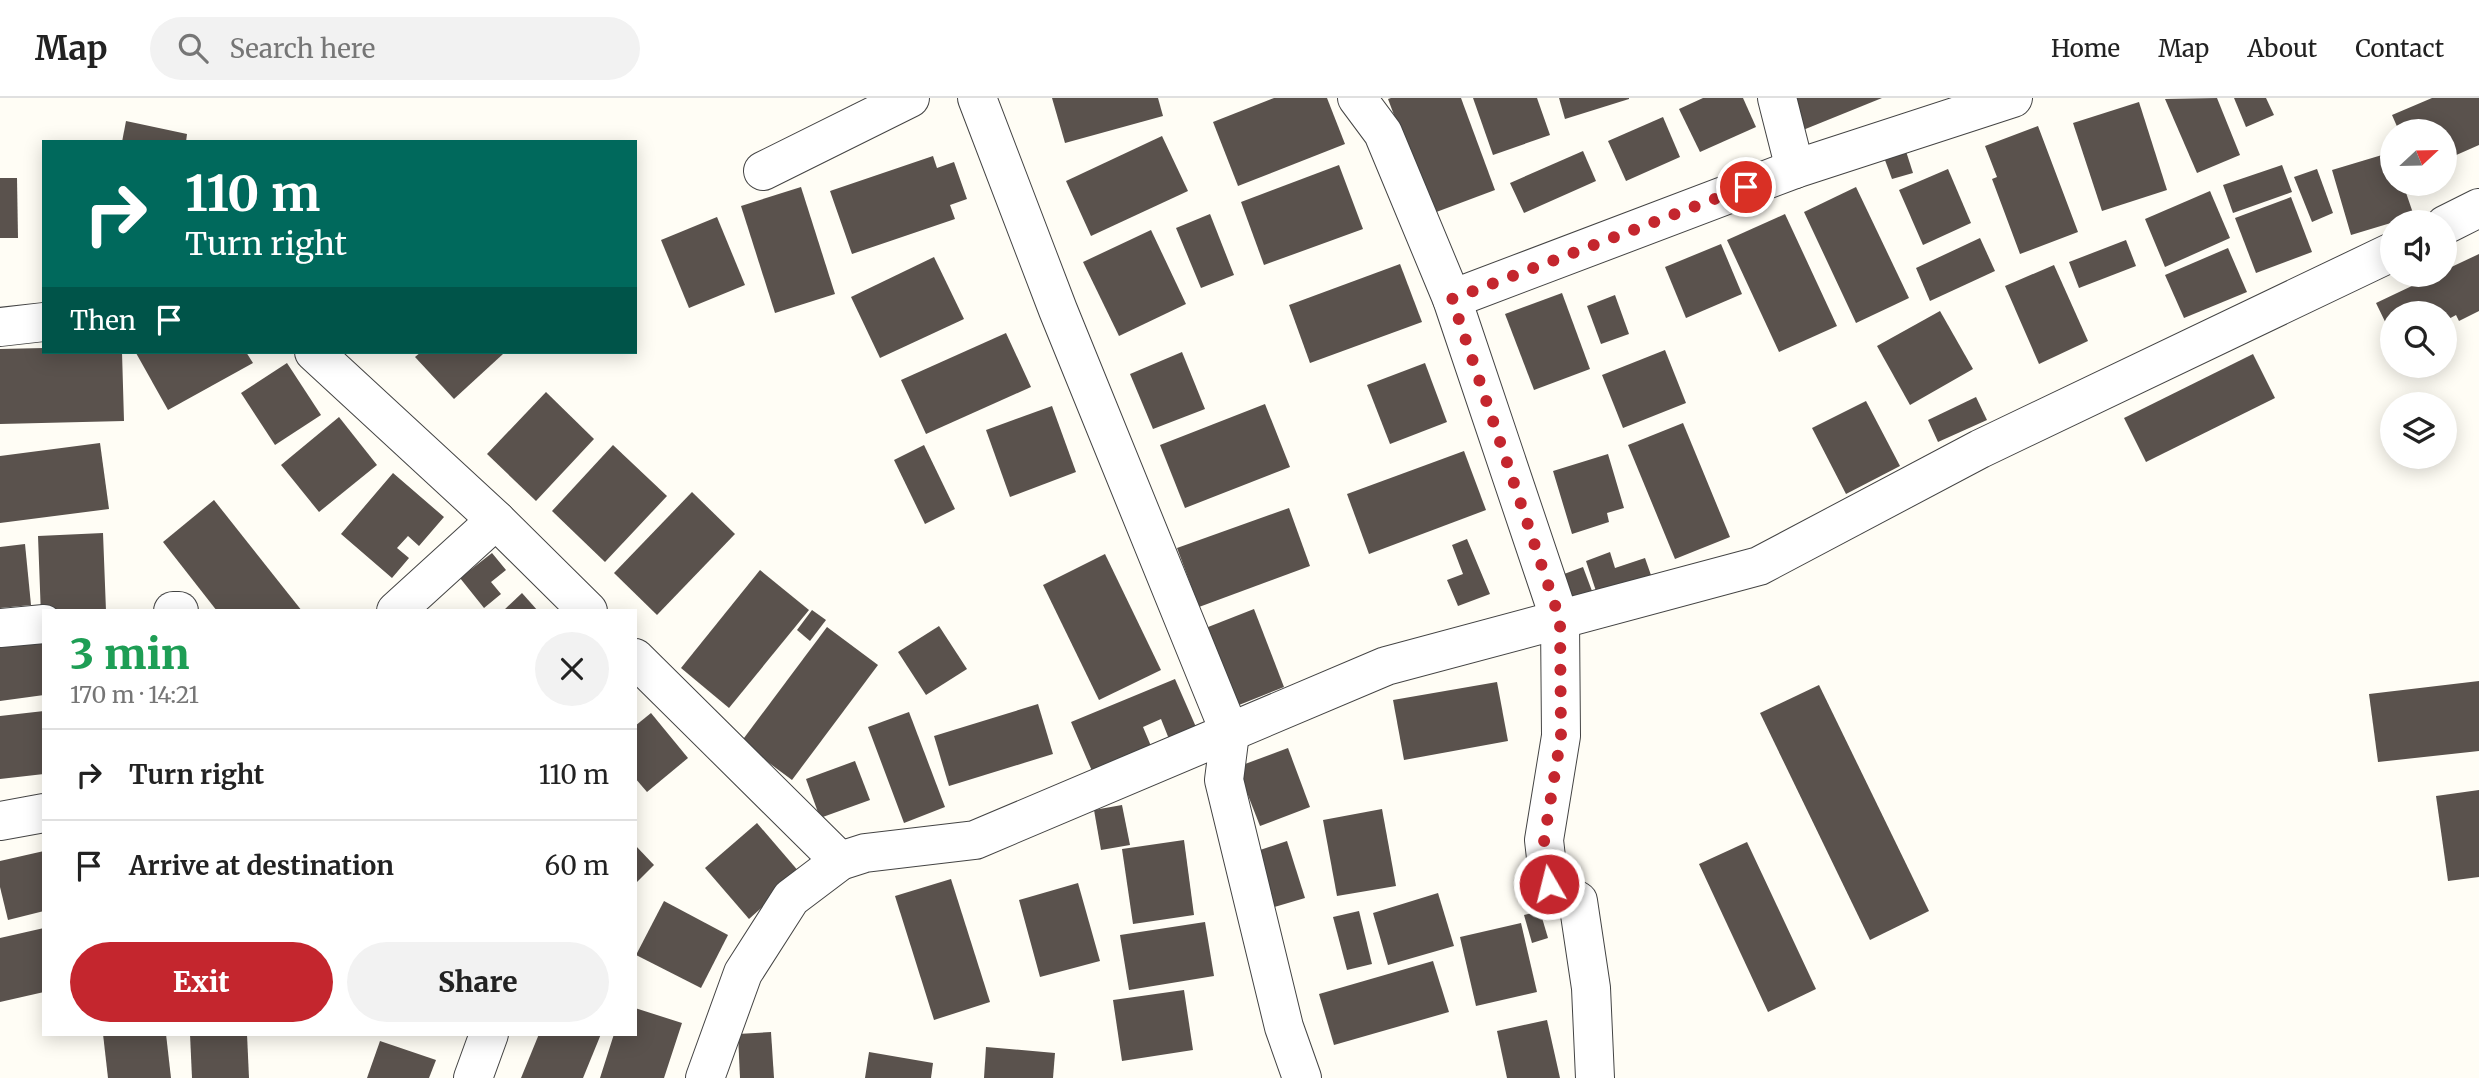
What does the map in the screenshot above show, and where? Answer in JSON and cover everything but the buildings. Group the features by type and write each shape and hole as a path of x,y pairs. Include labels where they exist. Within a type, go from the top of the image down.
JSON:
{"street":[{"path":"763,171 910,98"},
{"path":"977,98 1058,310 1230,733 1224,780 1284,1027 1302,1078"},
{"path":"1357,98 1383,133 1452,299 1560,620 1561,736 1544,840 1549,884 1578,901 1591,988 1595,1078"},
{"path":"1777,98 1795,169"},
{"path":"1452,299 1795,169 2012,98"},
{"path":"2457,219 2479,208"},
{"path":"705,1078 743,973 791,898 840,861 865,853 975,840 1386,666 1759,566 1980,449 2380,257"},
{"path":"0,327 42,322"},
{"path":"316,354 496,520 586,609"},
{"path":"398,609 496,520"},
{"path":"0,628 42,624"},
{"path":"637,660 840,861"},
{"path":"0,821 42,813"},
{"path":"473,1078 488,1036"}],"route":[{"path":"1549,884 1544,840 1561,736 1560,620 1452,299 1746,187"}]}
